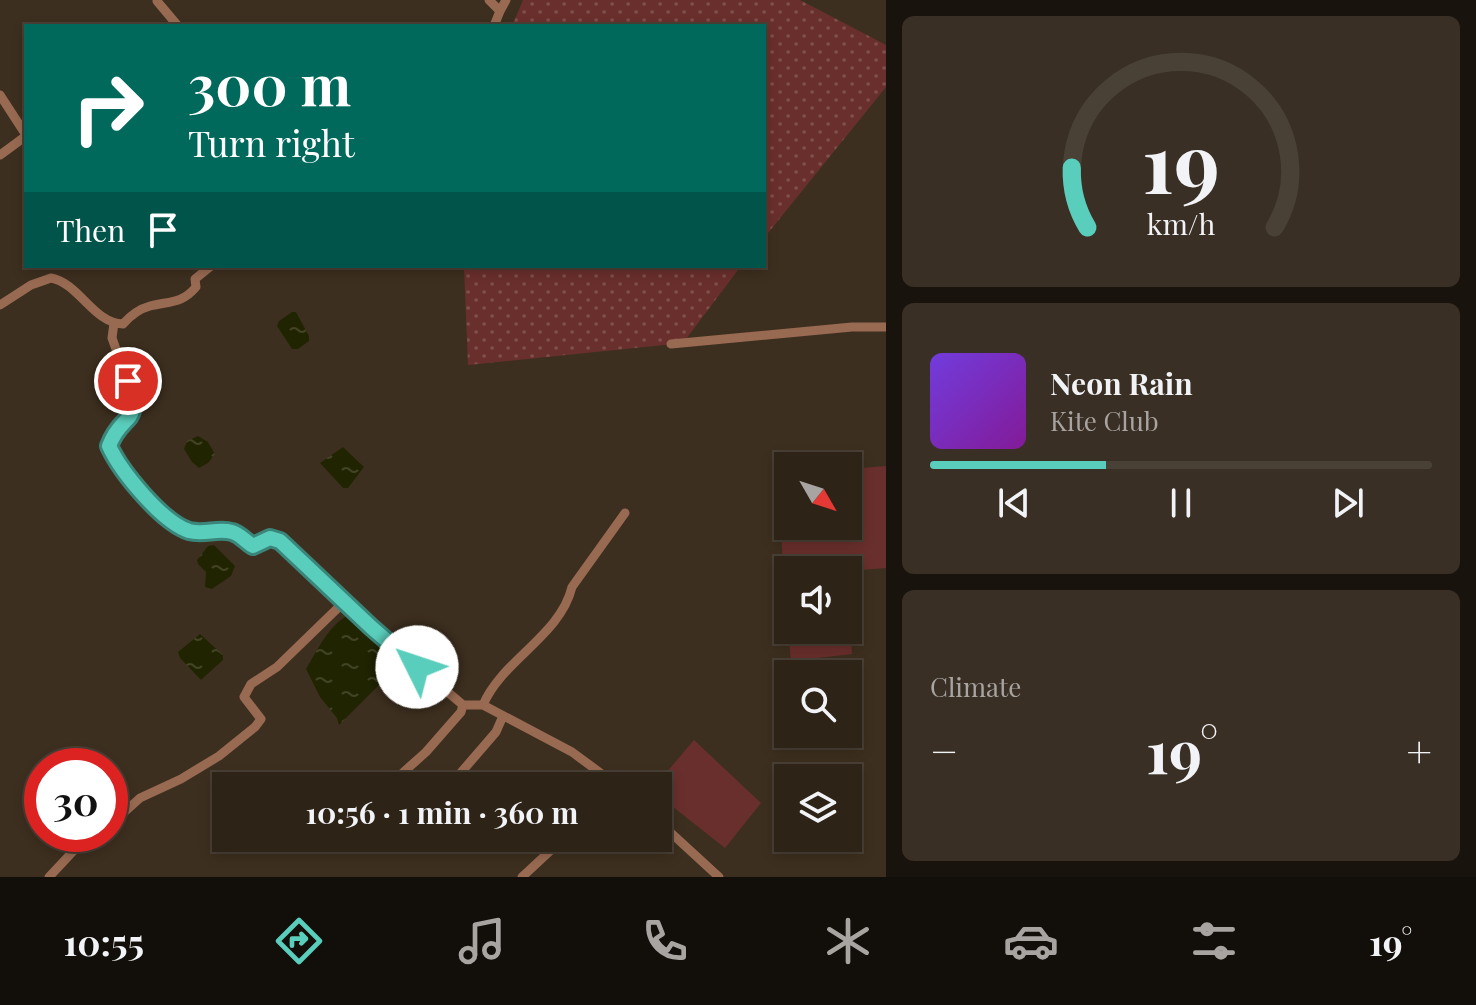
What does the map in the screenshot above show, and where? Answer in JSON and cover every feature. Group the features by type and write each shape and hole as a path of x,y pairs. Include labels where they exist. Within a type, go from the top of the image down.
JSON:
{"street":[{"path":"489,0 500,11"},
{"path":"495,24 506,0"},
{"path":"157,1 176,24"},
{"path":"0,95 24,133"},
{"path":"0,155 24,137"},
{"path":"0,305 31,285 51,278 60,279 105,318 123,324 148,306 178,302 190,295 196,287 195,279 209,268"},
{"path":"114,323 112,338 136,405 109,446 130,479 163,515 187,530 204,534 236,533 253,546 270,538 280,541 344,602 463,705 483,705 572,752 599,772"},
{"path":"671,344 852,327 886,327"},
{"path":"483,705 490,688 535,644 569,600 572,587 625,513"},
{"path":"128,809 140,798 181,779 219,756 255,727 261,719 244,697 246,690 277,667 344,602"},
{"path":"404,772 426,752 461,712 463,705"},
{"path":"461,772 496,732 503,716"},
{"path":"672,834 719,877"},
{"path":"49,877 72,852"},
{"path":"522,877 549,852"}],"shaded area":[{"path":"523,0 800,0 886,45 886,87 766,236 766,24 513,24"},
{"path":"464,268 739,268 683,343 468,365"},
{"path":"886,466 886,568 862,570 862,556 783,556 782,540 862,540 862,468"},
{"path":"789,644 851,644 852,654 791,660"},
{"path":"694,740 761,803 725,848 672,806 672,772 667,772"}],"water":[{"path":"296,312 309,336 309,341 298,349 292,349 277,326"},
{"path":"198,436 208,442 215,454 199,468 184,449 187,441"},
{"path":"343,447 364,467 348,488 343,488 320,463"},
{"path":"214,545 235,566 231,576 212,589 205,587 206,572 197,560 208,546"},
{"path":"349,615 400,659 395,669 339,725 306,669 330,631"},
{"path":"200,634 223,655 223,660 201,680 178,652"}],"route":[{"path":"128,381 136,405 109,446 130,479 163,515 187,530 204,534 236,533 253,546 270,538 280,541 417,667"}]}
